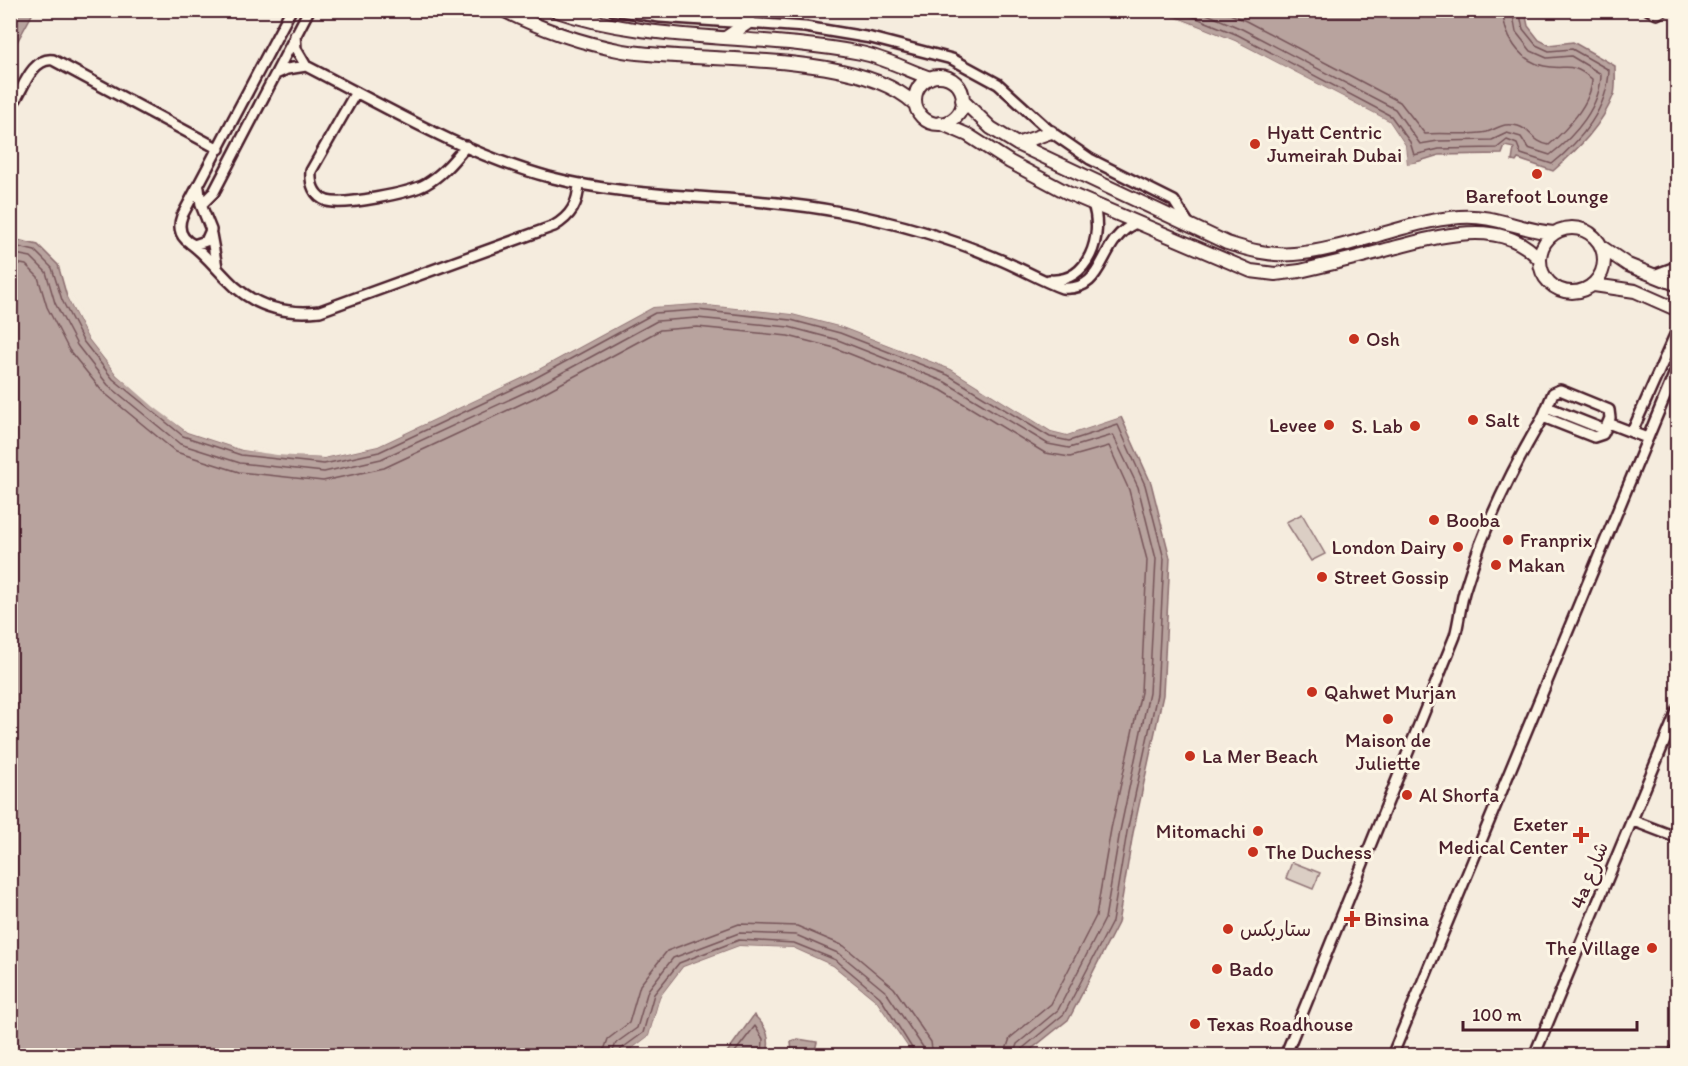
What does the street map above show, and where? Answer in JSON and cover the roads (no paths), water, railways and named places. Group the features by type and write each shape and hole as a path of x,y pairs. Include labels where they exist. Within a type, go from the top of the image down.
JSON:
{"main road":[{"path":"1675,1056 1677,1050"}],"street":[{"path":"291,10 199,189 180,221 183,236 234,286 262,305 297,313 320,311 554,226 571,213 576,205 579,184"},
{"path":"201,205 214,192 309,10"},
{"path":"503,10 555,33 624,51 781,63 866,78 893,88 915,104 924,118 968,135 1010,162 1093,204 1235,266 1266,273 1300,271 1467,233 1497,235 1524,245 1540,260 1546,279 1558,289 1572,292 1593,285 1635,291 1677,310"},
{"path":"554,10 591,23 630,30 727,37 860,53 930,78 941,76 952,80 960,89 963,100 991,128 1017,144 1227,243 1263,253 1301,254 1460,216 1491,218 1529,230 1554,233 1573,228 1582,229 1591,233 1603,248 1619,261 1677,285"},
{"path":"613,10 660,17 748,22 849,34 952,59 998,84 1051,132 1090,159 1174,201 1190,226"},
{"path":"1649,10 1657,14 1665,10"},
{"path":"727,37 748,22"},
{"path":"296,36 296,49 306,66 466,146 516,167 579,184 635,192 786,204 840,212 945,239 1062,288 1071,289 1088,283 1116,235 1136,223"},
{"path":"16,99 38,63 53,60 219,149"},
{"path":"276,74 287,69 306,66"},
{"path":"915,104 917,91 930,78"},
{"path":"356,92 311,171 314,190 324,200 337,202 411,191 441,173 466,146"},
{"path":"940,123 956,116 963,100"},
{"path":"1017,144 1051,132"},
{"path":"199,189 201,205 210,222 217,267"},
{"path":"1045,280 1066,280 1084,266 1097,231 1093,204"},
{"path":"1540,260 1544,245 1554,233"},
{"path":"190,243 202,243 211,234"},
{"path":"1593,285 1604,268 1603,248"},
{"path":"1654,275 1677,266"},
{"path":"1632,432 1677,328"},
{"path":"1392,1056 1677,365"},
{"path":"1285,1056 1455,636 1464,592 1488,523 1515,466 1543,417 1553,393 1564,391 1605,408 1610,414 1600,436 1594,436 1543,417"},
{"path":"1547,407 1647,438"},
{"name":"4a شارع","path":"1534,1056 1677,709"},
{"path":"1631,820 1677,838"}],"water":[{"path":"10,11 34,11 11,53"},
{"path":"1161,11 1525,11 1528,26 1539,40 1549,45 1573,42 1615,66 1615,91 1596,127 1553,171 1518,159 1516,162 1512,161 1514,148 1505,146 1502,154 1439,155 1407,165 1405,145 1389,121 1235,41"},
{"path":"11,240 38,245 58,265 67,297 88,338 117,375 187,432 242,450 324,458 378,446 526,376 653,307 697,304 792,314 842,327 951,369 1051,431 1067,435 1121,417 1151,483 1170,558 1163,695 1133,833 1118,923 1069,1019 1024,1055 913,1055 876,1001 833,966 793,948 739,946 683,967 660,997 649,1036 628,1052 614,1055 11,1056"},
{"path":"754,1015 767,1033 767,1055 725,1055"},
{"path":"798,1039 817,1042 814,1055 792,1055 791,1041"}],"place":[{"name":"Hyatt Centric Jumeirah Dubai","path":"1255,144"},
{"name":"Barefoot Lounge","path":"1537,174"},
{"name":"Osh","path":"1354,339"},
{"name":"Salt","path":"1473,420"},
{"name":"Levee","path":"1329,425"},
{"name":"S. Lab","path":"1415,426"},
{"name":"Booba","path":"1434,520"},
{"name":"Franprix","path":"1508,540"},
{"name":"London Dairy","path":"1458,547"},
{"name":"Makan","path":"1496,565"},
{"name":"Street Gossip","path":"1322,577"},
{"name":"Qahwet Murjan","path":"1312,692"},
{"name":"Maison de Juliette","path":"1388,719"},
{"name":"La Mer Beach","path":"1190,756"},
{"name":"Al Shorfa","path":"1407,795"},
{"name":"Mitomachi","path":"1258,831"},
{"name":"Exeter Medical Center","path":"1581,835"},
{"name":"The Duchess","path":"1253,852"},
{"name":"Binsina","path":"1352,919"},
{"name":"ستاربكس","path":"1228,929"},
{"name":"The Village","path":"1652,948"},
{"name":"Bado","path":"1217,969"},
{"name":"Texas Roadhouse","path":"1195,1024"}]}
